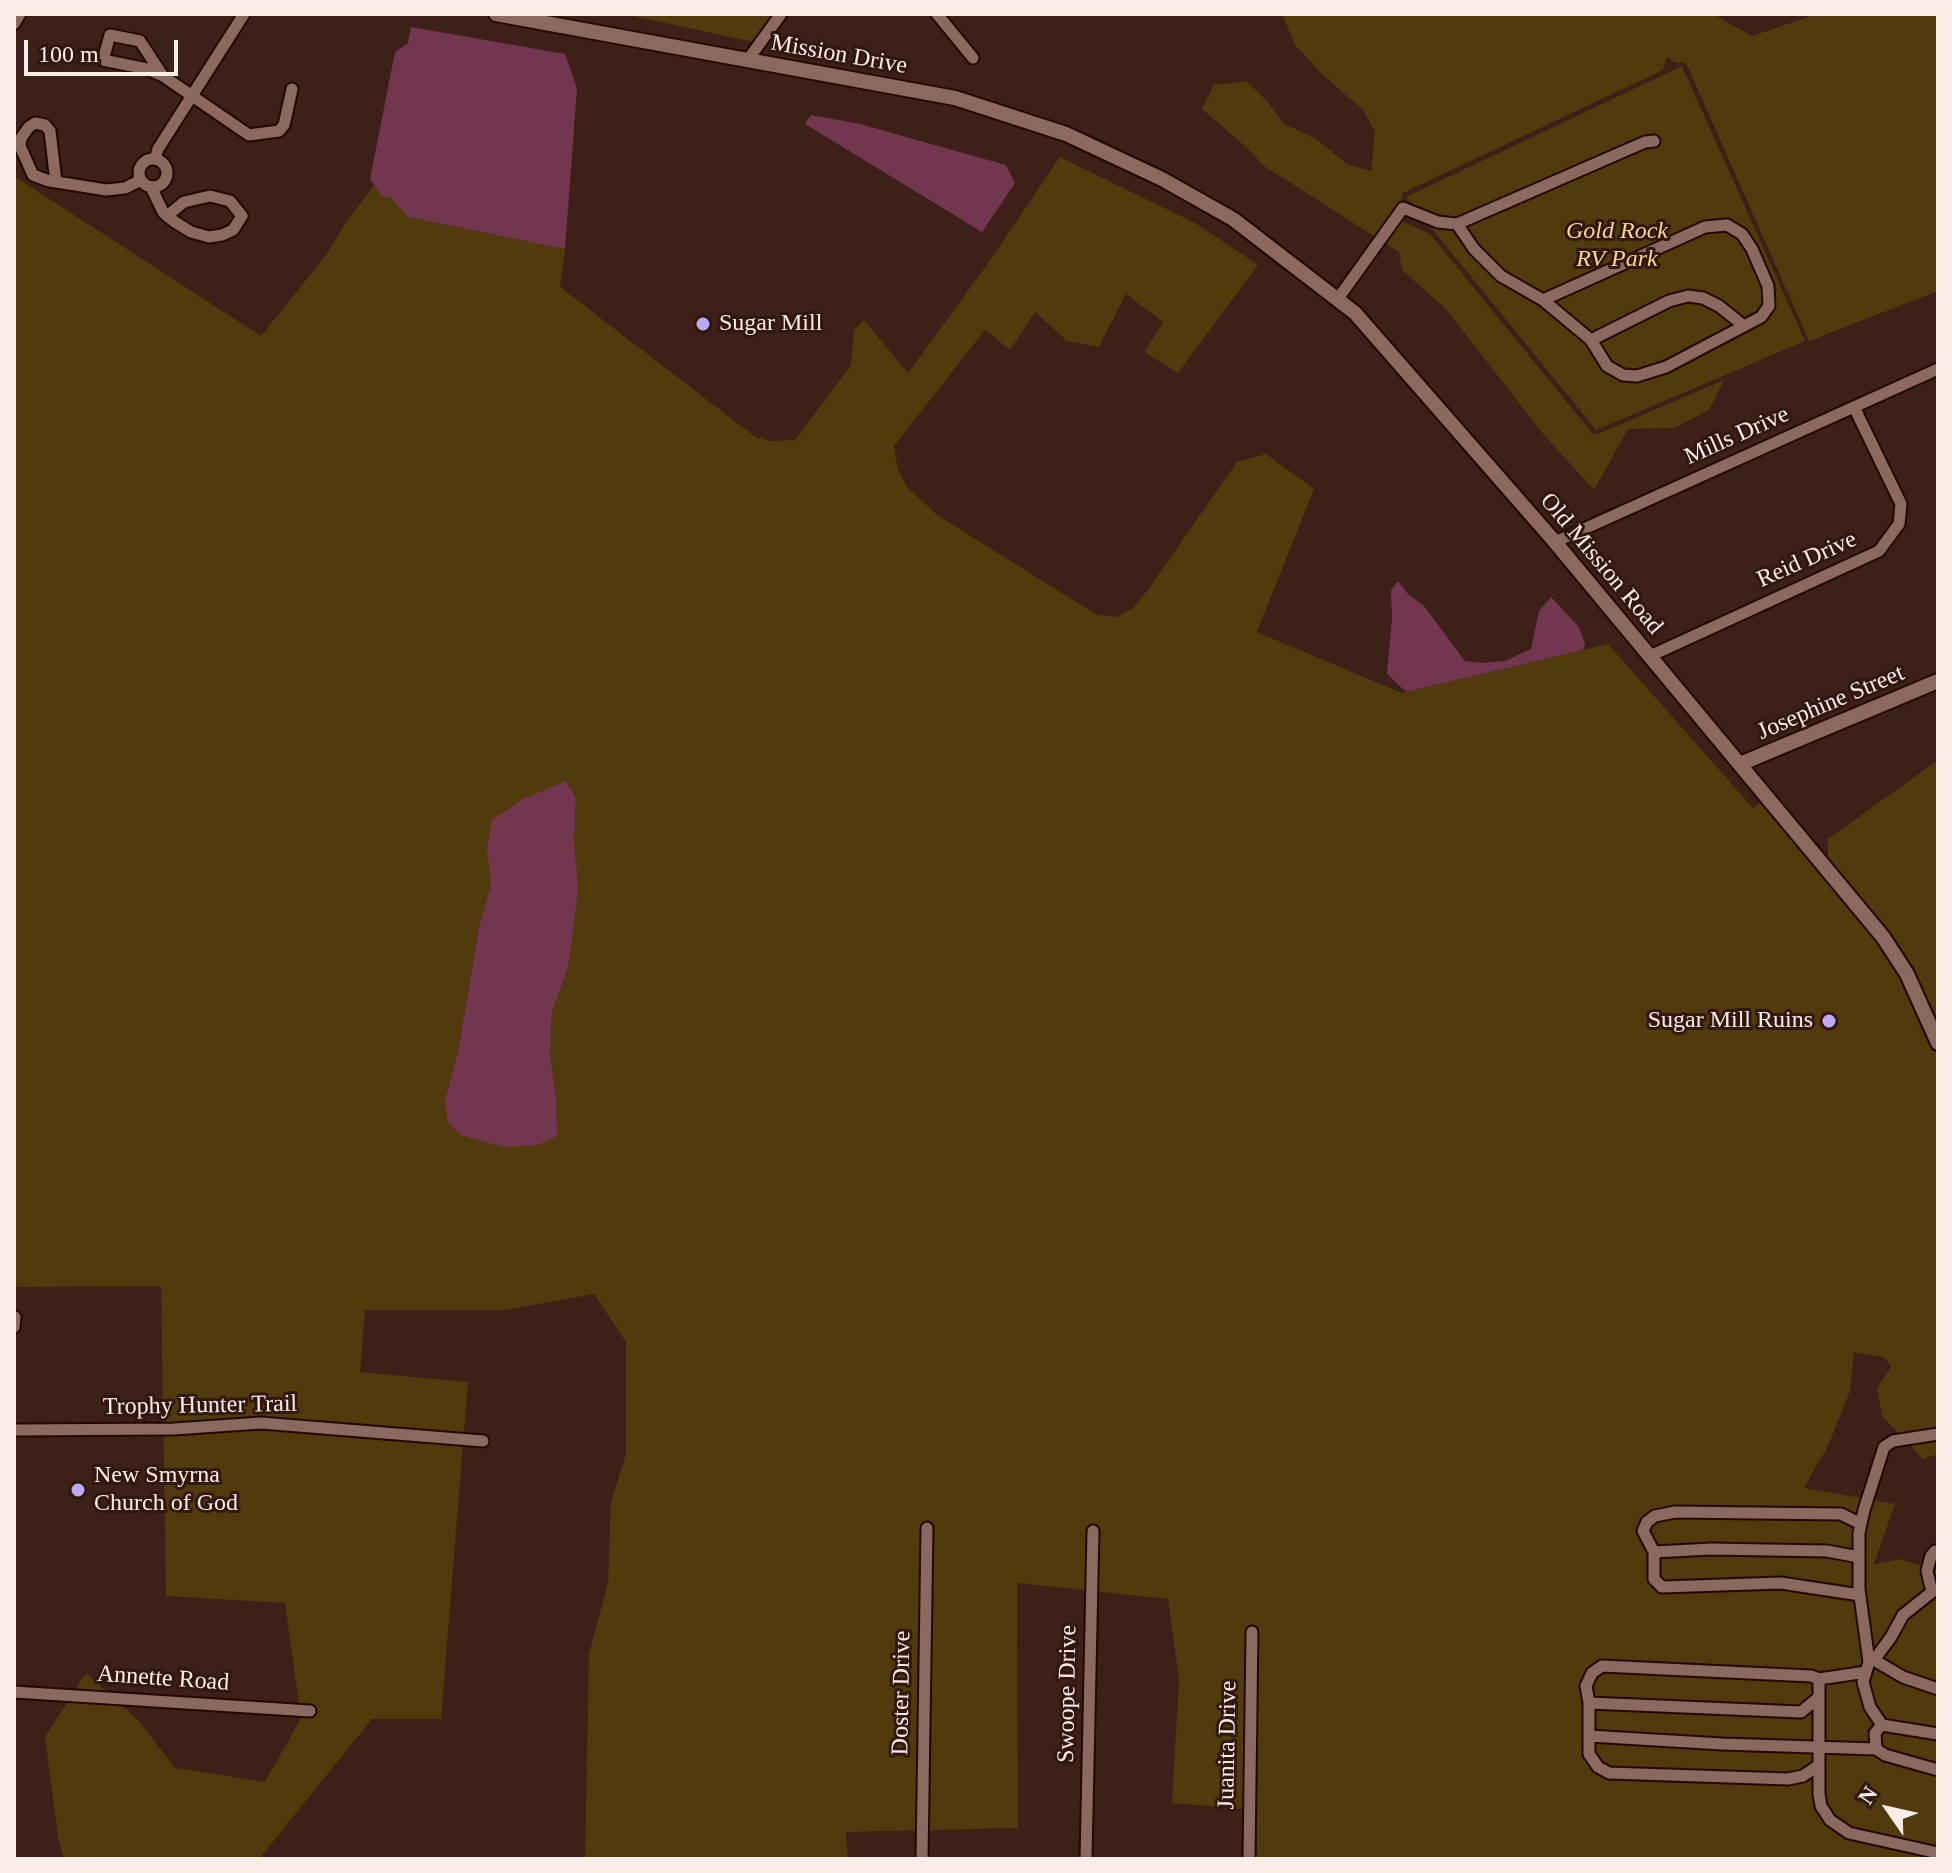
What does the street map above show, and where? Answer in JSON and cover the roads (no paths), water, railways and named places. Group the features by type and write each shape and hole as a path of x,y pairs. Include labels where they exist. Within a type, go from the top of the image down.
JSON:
{"street":[{"path":"14,24 20,14"},
{"path":"155,159 158,149 244,14"},
{"name":"Mission Drive","path":"496,14 955,98 1066,134 1162,179"},
{"path":"747,61 781,14"},
{"path":"937,14 973,58"},
{"path":"163,76 140,41 110,35 103,60 147,69 163,76 249,135 279,131 284,125 292,89"},
{"path":"56,182 50,131 45,125 35,123 21,138 20,146 33,175 56,182 106,190 146,184 163,183 167,176 164,164 155,159 147,161 139,173 146,184 157,203 167,216 191,232 209,237 233,230 242,216 230,201 210,196 184,202 167,216"},
{"path":"1337,300 1403,208 1438,222 1457,224 1633,147 1654,141"},
{"name":"Old Mission Road","path":"1162,179 1233,219 1355,313 1555,542 1883,937 1907,974 1938,1043"},
{"path":"1457,224 1474,249 1501,276 1543,300 1591,340 1607,366 1623,375 1637,376 1666,367 1761,317 1769,306 1768,286 1752,249 1742,234 1727,225 1705,227 1543,300"},
{"path":"1591,340 1669,301 1688,296 1703,298 1719,306 1744,326"},
{"name":"Mills Drive","path":"1555,542 1938,369"},
{"name":"Reid Drive","path":"1650,656 1879,551 1899,524 1901,504 1854,407"},
{"name":"Josephine Street","path":"1740,764 1938,681"},
{"path":"14,1327 15,1317"},
{"name":"Trophy Hunter Trail","path":"14,1430 174,1429 261,1423 483,1441"},
{"path":"1870,1665 1860,1595 1861,1524 1884,1447 1893,1441 1938,1434"},
{"path":"1860,1595 1781,1583 1662,1587 1654,1579 1654,1552 1643,1531 1647,1522 1655,1516 1675,1512 1841,1514 1861,1524"},
{"name":"Doster Drive","path":"922,1859 927,1528"},
{"name":"Swoope Drive","path":"1086,1859 1093,1531"},
{"path":"1654,1552 1711,1549 1827,1551 1859,1557"},
{"path":"1935,1551 1927,1571 1932,1592 1903,1615 1870,1665 1863,1682 1870,1707 1882,1725 1938,1734"},
{"name":"Juanita Drive","path":"1249,1859 1252,1632"},
{"path":"1819,1765 1803,1776 1788,1779 1609,1773 1598,1767 1589,1754 1586,1686 1592,1673 1602,1666 1811,1676 1819,1679 1870,1665 1938,1689"},
{"path":"1819,1679 1821,1806 1830,1820 1849,1833 1938,1853"},
{"name":"Annette Road","path":"14,1692 310,1711"},
{"path":"1801,1712 1818,1698"},
{"path":"1589,1703 1801,1712 1819,1725"},
{"path":"1876,1749 1875,1733 1882,1725"},
{"path":"1589,1736 1876,1749 1885,1755 1938,1770"}],"place":[{"name":"Sugar Mill","path":"703,324"},
{"name":"Sugar Mill Ruins","path":"1829,1021"},
{"name":"New Smyrna Church of God","path":"78,1490"}],"park label":[{"name":"Gold Rock RV Park","path":"1617,246"}]}
